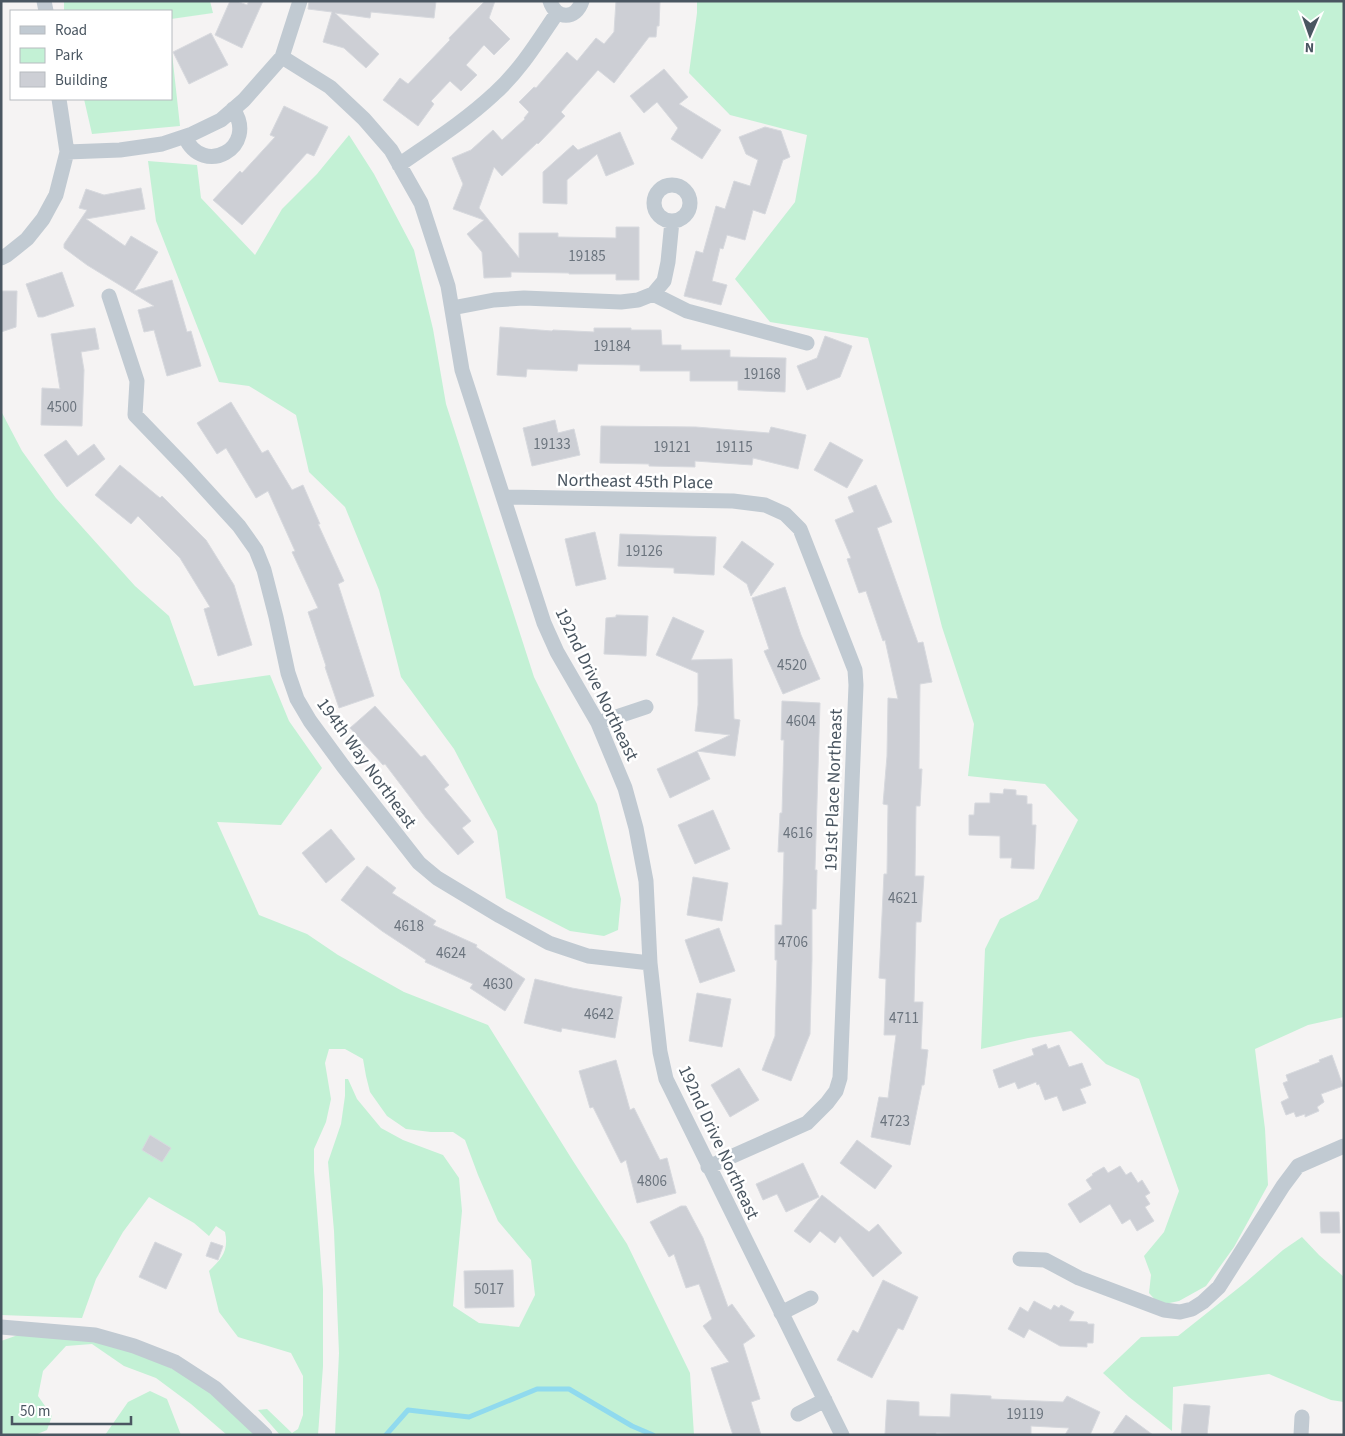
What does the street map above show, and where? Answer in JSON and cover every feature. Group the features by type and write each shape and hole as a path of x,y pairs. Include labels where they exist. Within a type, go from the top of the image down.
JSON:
{"street":[{"path":"67,152 120,150 162,144 192,134 221,120 244,100 282,57 300,1"},
{"path":"399,165 453,128 495,94 517,70 553,7 563,15 569,15 575,13 580,8 582,1"},
{"name":"192nd Drive Northeast","path":"282,57 330,87 364,119 391,150 421,203 448,286 462,370 544,623 557,652 598,724 625,788 636,828 646,881 650,963 660,1052 666,1079 842,1435"},
{"path":"1,258 27,239 43,219 56,195 67,152 60,100"},
{"path":"185,136 188,143 198,153 212,157 226,153 236,143 239,136 240,122 233,109"},
{"path":"452,308 494,300 524,298 621,302 638,300 653,294 664,281 672,221"},
{"path":"653,294 687,311 807,343"},
{"name":"194th Way Northeast","path":"109,296 138,381 135,415 239,526 256,550 264,570 288,673 298,699 310,720 343,766 419,863 437,878 550,943 588,956 650,963"},
{"name":"Northeast 45th Place","path":"504,498 733,502 765,505"},
{"name":"191st Place Northeast","path":"708,1167 807,1123 836,1091 840,1078 856,685 855,670 800,528 785,514 765,505"},
{"path":"598,724 646,707"},
{"path":"1020,1259 1045,1260 1079,1278 1164,1310 1180,1312 1192,1309 1203,1302 1219,1287 1283,1186 1298,1166 1344,1146"},
{"path":"781,1313 811,1298"},
{"path":"1,1327 95,1335 134,1346 175,1362 215,1388 265,1435"},
{"path":"798,1414 825,1400"},
{"path":"1300,1435 1302,1417"}],"green space":[{"path":"64,1 210,1 213,13 172,19 172,10 64,10"},
{"path":"697,1 1344,1 1344,1017 1308,1025 1255,1049 1265,1129 1268,1185 1234,1247 1206,1286 1179,1301 1160,1305 1149,1293 1151,1275 1144,1256 1164,1232 1179,1191 1139,1079 1106,1064 1071,1031 1028,1038 981,1049 985,949 1000,919 1038,899 1078,820 1045,784 968,776 974,724 942,627 868,338 770,322 735,279 795,202 807,135 730,115 689,73"},
{"path":"172,53 180,126 92,134 84,100 172,100"},
{"path":"349,135 374,174 414,250 433,329 446,404 534,677 597,804 621,899 618,930 604,936 570,931 506,898 497,831 454,749 401,677 379,590 345,507 309,472 296,415 249,386 219,382 156,221 148,161 197,165 201,198 255,255 282,209 317,174"},
{"path":"1,411 22,451 56,498 135,586 169,616 194,686 270,675 289,721 322,768 281,825 217,822 259,915 307,934 338,955 404,992 488,1025 627,1244 690,1373 694,1435 335,1435 339,1353 334,1231 328,1162 341,1124 345,1096 345,1079 348,1079 357,1099 381,1128 403,1140 443,1155 459,1178 462,1211 453,1306 479,1323 519,1327 535,1295 531,1260 498,1221 465,1140 453,1132 406,1129 387,1116 370,1092 363,1059 345,1049 329,1049 325,1063 331,1099 326,1122 314,1149 323,1289 323,1366 318,1435 280,1435 258,1410 267,1409 292,1433 298,1429 303,1415 303,1376 291,1353 238,1337 219,1312 209,1271 223,1254 226,1244 225,1232 216,1226 209,1236 194,1223 149,1197 123,1232 96,1279 82,1318 1,1315"},
{"path":"1302,1237 1344,1277 1344,1402 1331,1400 1269,1374 1173,1387 1172,1431 1129,1397 1103,1373 1141,1337 1178,1336 1283,1250"},
{"path":"18,1335 98,1341 140,1353 187,1376 222,1400 257,1435 227,1435 191,1404 156,1378 124,1366 92,1344 66,1346 43,1371 38,1396 52,1416 47,1430 35,1435 1,1435 1,1341"},
{"path":"150,1391 167,1399 181,1435 105,1435 128,1402"}],"building":[{"path":"230,1 237,1 247,5 249,1 263,1 242,48 215,35"},
{"path":"309,1 436,1 434,18 371,12 370,18 335,13 379,54 366,68 344,48 323,42 332,12 308,9"},
{"path":"485,1 495,1 489,18 510,39 494,55 484,45 466,65 477,75 461,91 450,81 431,101 434,104 418,126 383,100 400,78 408,84"},
{"path":"616,1 660,1 659,26 657,26 656,37 649,37 614,83 598,70 561,112 565,116 538,144 502,176 494,167 479,208 519,258 519,233 558,233 558,237 616,238 616,227 639,227 639,280 616,280 616,274 511,272 511,277 484,278 482,252 467,234 484,220 453,209 463,184 452,158 471,150 493,130 502,140 525,119 529,112 519,102 534,87 536,88 567,52 577,61 596,38 604,44 614,32"},
{"path":"211,33 228,65 189,84 173,52"},
{"path":"664,69 688,97 679,104 721,130 702,159 671,139 678,128 657,102 644,113 630,96"},
{"path":"284,106 328,127 314,156 307,153 242,225 213,200 240,171 242,173 275,137 270,135"},
{"path":"765,127 781,131 790,157 783,160 765,214 753,210 745,240 727,235 723,249 720,248 712,281 727,285 721,305 684,296 696,251 703,253 716,206 725,209 734,181 750,186 758,160 746,154 739,137"},
{"path":"620,132 634,164 606,176 597,154 567,180 567,204 543,203 543,172 573,145 578,150"},
{"path":"141,188 145,209 86,219 125,246 131,236 158,252 134,291 172,280 187,332 191,331 201,366 167,376 154,330 144,332 138,310 154,306 87,265 64,248 64,244 87,210 79,208 86,189 104,195"},
{"path":"62,272 74,306 38,317 26,284"},
{"path":"1,291 17,291 16,327 1,332"},
{"path":"500,327 594,332 594,328 661,330 662,345 681,345 681,350 730,350 730,357 786,358 785,392 738,390 738,381 690,381 690,371 640,371 640,365 578,364 577,371 527,369 526,377 497,375"},
{"path":"95,328 99,349 81,352 84,370 82,426 41,425 42,388 60,389 51,334"},
{"path":"825,336 852,346 840,377 807,390 797,366 817,358"},
{"path":"231,402 262,453 268,450 292,490 303,485 320,524 318,524 344,581 338,584 374,696 339,708 308,612 318,608 292,552 295,551 268,491 256,498 226,448 217,454 197,423"},
{"path":"555,420 558,433 574,429 580,455 532,466 523,428"},
{"path":"601,426 696,427 769,433 771,427 806,435 798,469 753,458 752,465 695,461 695,467 649,466 649,464 600,463"},
{"path":"66,440 78,456 94,444 105,459 67,487 44,455"},
{"path":"830,442 863,460 847,488 814,470"},
{"path":"120,465 160,498 162,496 206,540 234,585 252,645 218,656 204,609 210,607 180,558 138,516 131,524 95,495"},
{"path":"876,485 892,522 877,528 918,643 923,642 932,682 920,684 919,769 922,769 920,806 916,806 915,876 924,876 921,922 916,922 914,1002 923,1002 921,1049 928,1050 924,1085 922,1085 910,1145 871,1137 879,1097 888,1098 896,1035 884,1035 886,979 879,978 884,874 887,874 888,805 883,804 887,756 888,698 898,699 885,640 883,641 866,591 859,593 847,559 851,558 835,520 854,512 848,497"},
{"path":"595,532 606,579 576,586 565,539"},
{"path":"620,534 716,537 714,575 674,573 674,568 618,566"},
{"path":"742,541 774,564 751,596 747,584 723,567"},
{"path":"785,587 801,635 820,679 783,694 764,651 769,649 752,598"},
{"path":"616,615 648,616 646,656 604,654 606,618 616,617"},
{"path":"673,617 704,631 691,660 732,659 734,719 740,720 735,756 697,751 730,735 695,731 698,705 698,673 656,655"},
{"path":"782,701 820,703 815,870 817,870 816,909 812,909 810,1034 791,1081 762,1070 775,1036 777,960 775,960 775,925 782,925 784,852 778,852 780,813 782,813 784,740 781,740"},
{"path":"375,706 421,757 425,755 449,785 444,789 471,821 462,828 474,842 458,855 426,818 385,764 383,765 350,728"},
{"path":"697,751 710,779 670,798 657,769"},
{"path":"1004,789 1016,790 1016,795 1027,796 1027,804 1032,804 1032,825 1036,825 1034,869 1011,868 1012,858 1000,858 1000,836 969,835 969,815 974,815 975,803 990,803 990,793 1003,794"},
{"path":"713,810 730,849 695,864 678,825"},
{"path":"331,829 355,859 326,883 302,853"},
{"path":"367,866 396,888 392,893 436,921 433,925 477,945 476,947 525,979 505,1011 470,988 473,984 425,962 426,960 382,931 341,900"},
{"path":"693,877 728,883 722,921 687,915"},
{"path":"719,928 735,971 700,983 685,940"},
{"path":"535,979 622,997 615,1038 562,1028 561,1032 524,1023"},
{"path":"697,993 731,999 722,1047 689,1041"},
{"path":"1046,1044 1048,1049 1059,1045 1069,1067 1082,1063 1091,1085 1080,1089 1086,1103 1063,1111 1057,1096 1045,1100 1039,1084 1037,1085 1036,1082 1018,1089 1015,1082 999,1088 993,1070 1034,1055 1032,1049"},
{"path":"1332,1055 1343,1086 1321,1094 1324,1102 1317,1107 1319,1111 1305,1117 1305,1114 1296,1117 1294,1112 1286,1115 1281,1102 1289,1098 1283,1083 1288,1081 1286,1075 1320,1062 1319,1060"},
{"path":"616,1060 630,1110 634,1108 660,1160 667,1158 676,1193 637,1203 626,1160 621,1163 593,1107 590,1108 579,1071"},
{"path":"739,1068 759,1100 730,1117 711,1085"},
{"path":"150,1135 171,1148 162,1162 142,1150"},
{"path":"857,1140 892,1166 875,1189 840,1163"},
{"path":"803,1163 819,1197 786,1212 777,1194 763,1200 756,1184"},
{"path":"1120,1166 1126,1175 1131,1172 1138,1183 1142,1180 1150,1193 1145,1196 1150,1204 1145,1207 1154,1221 1137,1231 1130,1219 1122,1224 1110,1204 1080,1223 1068,1204 1092,1189 1086,1180 1092,1174 1104,1167 1108,1173"},
{"path":"822,1195 869,1232 878,1224 902,1253 873,1277 840,1236 835,1243 820,1231 810,1243 794,1231"},
{"path":"681,1206 686,1206 703,1238 728,1307 732,1304 755,1336 743,1344 760,1399 751,1402 761,1435 733,1435 711,1368 729,1362 703,1326 712,1319 699,1284 686,1288 674,1254 669,1257 650,1222"},
{"path":"1320,1212 1339,1212 1340,1233 1321,1233"},
{"path":"155,1242 182,1254 166,1289 139,1277"},
{"path":"211,1242 223,1246 218,1260 206,1256"},
{"path":"513,1270 514,1307 465,1308 464,1271"},
{"path":"883,1280 918,1297 903,1330 898,1328 872,1378 837,1360 853,1330 858,1333"},
{"path":"1034,1301 1051,1310 1054,1305 1059,1308 1061,1305 1074,1312 1069,1321 1094,1324 1093,1343 1087,1343 1087,1347 1060,1346 1029,1329 1024,1338 1008,1329 1020,1307 1028,1312"},
{"path":"951,1394 991,1396 991,1399 1063,1402 1067,1396 1100,1412 1090,1435 1065,1435 1069,1428 1031,1426 1031,1435 885,1434 887,1400 919,1402 919,1416 950,1417"},
{"path":"1184,1404 1210,1406 1207,1435 1181,1435"},
{"path":"1126,1415 1153,1435 1112,1435"}],"waterway":[{"path":"386,1435 408,1410 469,1417 537,1389 569,1389 632,1426 653,1435"}]}
